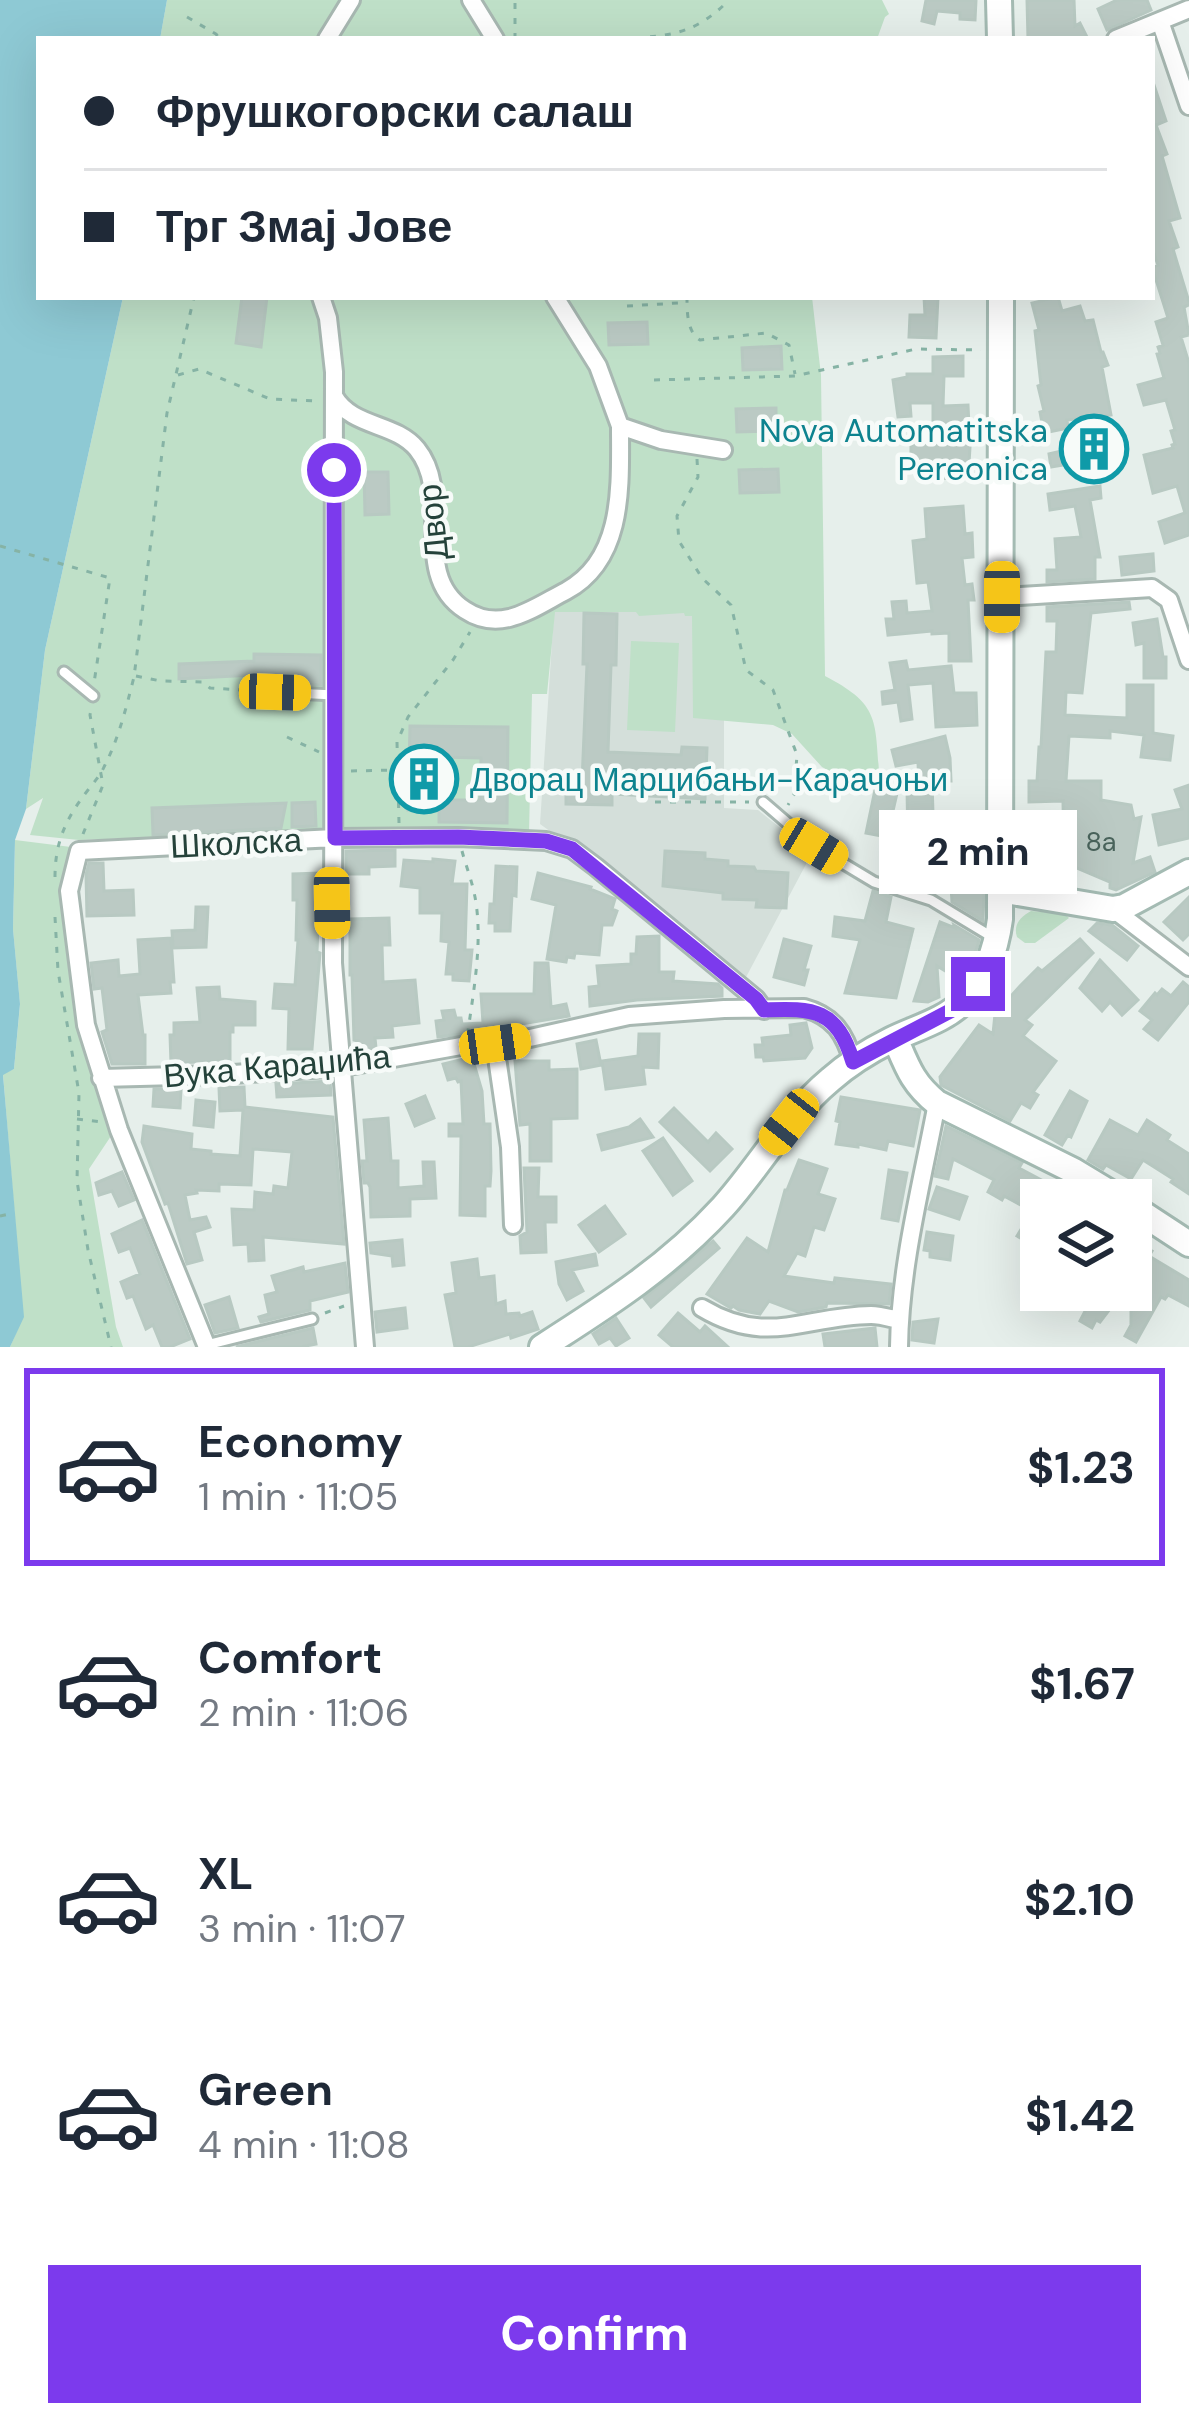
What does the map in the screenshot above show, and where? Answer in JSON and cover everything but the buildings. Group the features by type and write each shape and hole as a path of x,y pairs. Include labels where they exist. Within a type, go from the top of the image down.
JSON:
{"main road":[{"path":"999,0 1000,36"},
{"path":"542,1347 662,1266 726,1203 807,1101 853,1062 939,1018 965,1000 981,979 997,940 1000,890 1001,300"},
{"path":"1000,890 1113,909 1189,872"},
{"path":"895,1038 909,1073 937,1103 1087,1179"},
{"path":"1152,1220 1189,1244"}],"street":[{"path":"329,36 351,0"},
{"path":"471,0 494,36"},
{"path":"1123,36 1189,9"},
{"path":"1160,21 1189,106"},
{"path":"322,300 333,350 334,694 344,767 335,838 333,963 365,1338"},
{"path":"557,300 598,366 620,426 661,440 723,450"},
{"name":"Двор","path":"334,402 349,414 394,431 427,464 442,586 452,602 487,620 528,612 577,585 598,566 613,527 620,426"},
{"path":"1002,597 1152,588 1169,600 1189,660"},
{"name":"Школска","path":"79,851 335,838 546,841 572,849 764,1010"},
{"path":"79,851 69,891 86,1025 115,1118 206,1346"},
{"path":"1113,909 1189,967"},
{"name":"Вука Караџића","path":"101,1078 343,1067 495,1044 629,1016 724,1009 804,1008 824,1016 840,1030 853,1062"},
{"path":"495,1044 510,1147 513,1225"},
{"path":"899,1347 899,1320 937,1103"},
{"path":"702,1307 745,1328 796,1328 865,1315 899,1320"}],"lane":[{"path":"64,672 93,696"},
{"path":"275,692 334,694"},
{"path":"763,802 814,846 874,882 944,906 997,940"},
{"path":"206,1346 312,1318"}],"path":[{"path":"515,0 515,36"},
{"path":"674,36 708,20 729,0"},
{"path":"187,17 218,36"},
{"path":"55,887 55,852 63,826 101,773 121,730 134,676 167,413 193,300"},
{"path":"687,300 694,336 700,340 766,333 789,345 795,376"},
{"path":"627,306 677,303"},
{"path":"654,380 795,376 916,349 994,349"},
{"path":"176,375 199,369 269,399 334,402"},
{"path":"697,447 698,477 676,516 679,541 702,578 731,605 746,670 773,690 797,755 794,796 786,807 789,824"},
{"path":"0,546 110,578 90,715 103,785 79,851"},
{"path":"399,838 397,742 408,717 470,632"},
{"path":"134,676 275,692"},
{"path":"287,737 344,767 398,770"},
{"path":"655,802 763,802"},
{"path":"458,837 476,899 477,922 466,1045"},
{"path":"55,904 58,971 79,1093 76,1180 111,1347"},
{"path":"77,1119 104,1122 115,1118"},
{"path":"0,1216 14,1214"},
{"path":"312,1318 348,1306 365,1338"}],"shaded area":[{"path":"554,612 693,612 693,717 724,719 724,808 758,810 812,853 745,979 540,824"}],"green space":[{"path":"167,0 882,0 889,14 878,36 161,36"},
{"path":"122,300 812,300 821,375 825,676 857,697 872,718 880,782 855,785 822,767 792,734 773,725 693,718 692,616 555,612 547,694 532,694 529,835 331,831 79,840 30,835 43,798 26,809 45,650"},
{"path":"631,641 679,643 675,732 627,730"},
{"path":"15,840 71,847 66,882 113,1133 89,1169 123,1347 10,1347 23,1317 3,1074 14,1069 20,1005 13,929"},
{"path":"1031,911 1069,918 1035,943 1025,943 1016,929"}],"water":[{"path":"0,0 167,0 161,36 36,36 36,300 122,300 45,650 26,809 15,840 13,929 20,1004 14,1069 3,1075 24,1317 10,1347 0,1347"}],"place":[{"name":"Nova Automatitska Pereonica","path":"1094,449"},
{"name":"Дворац Марцибањи-Карачоњи","path":"424,779"}],"route":[{"path":"334,470 335,838 546,841 572,849 764,1010 804,1008 832,1021 845,1038 853,1062 956,1008 978,984"}]}
